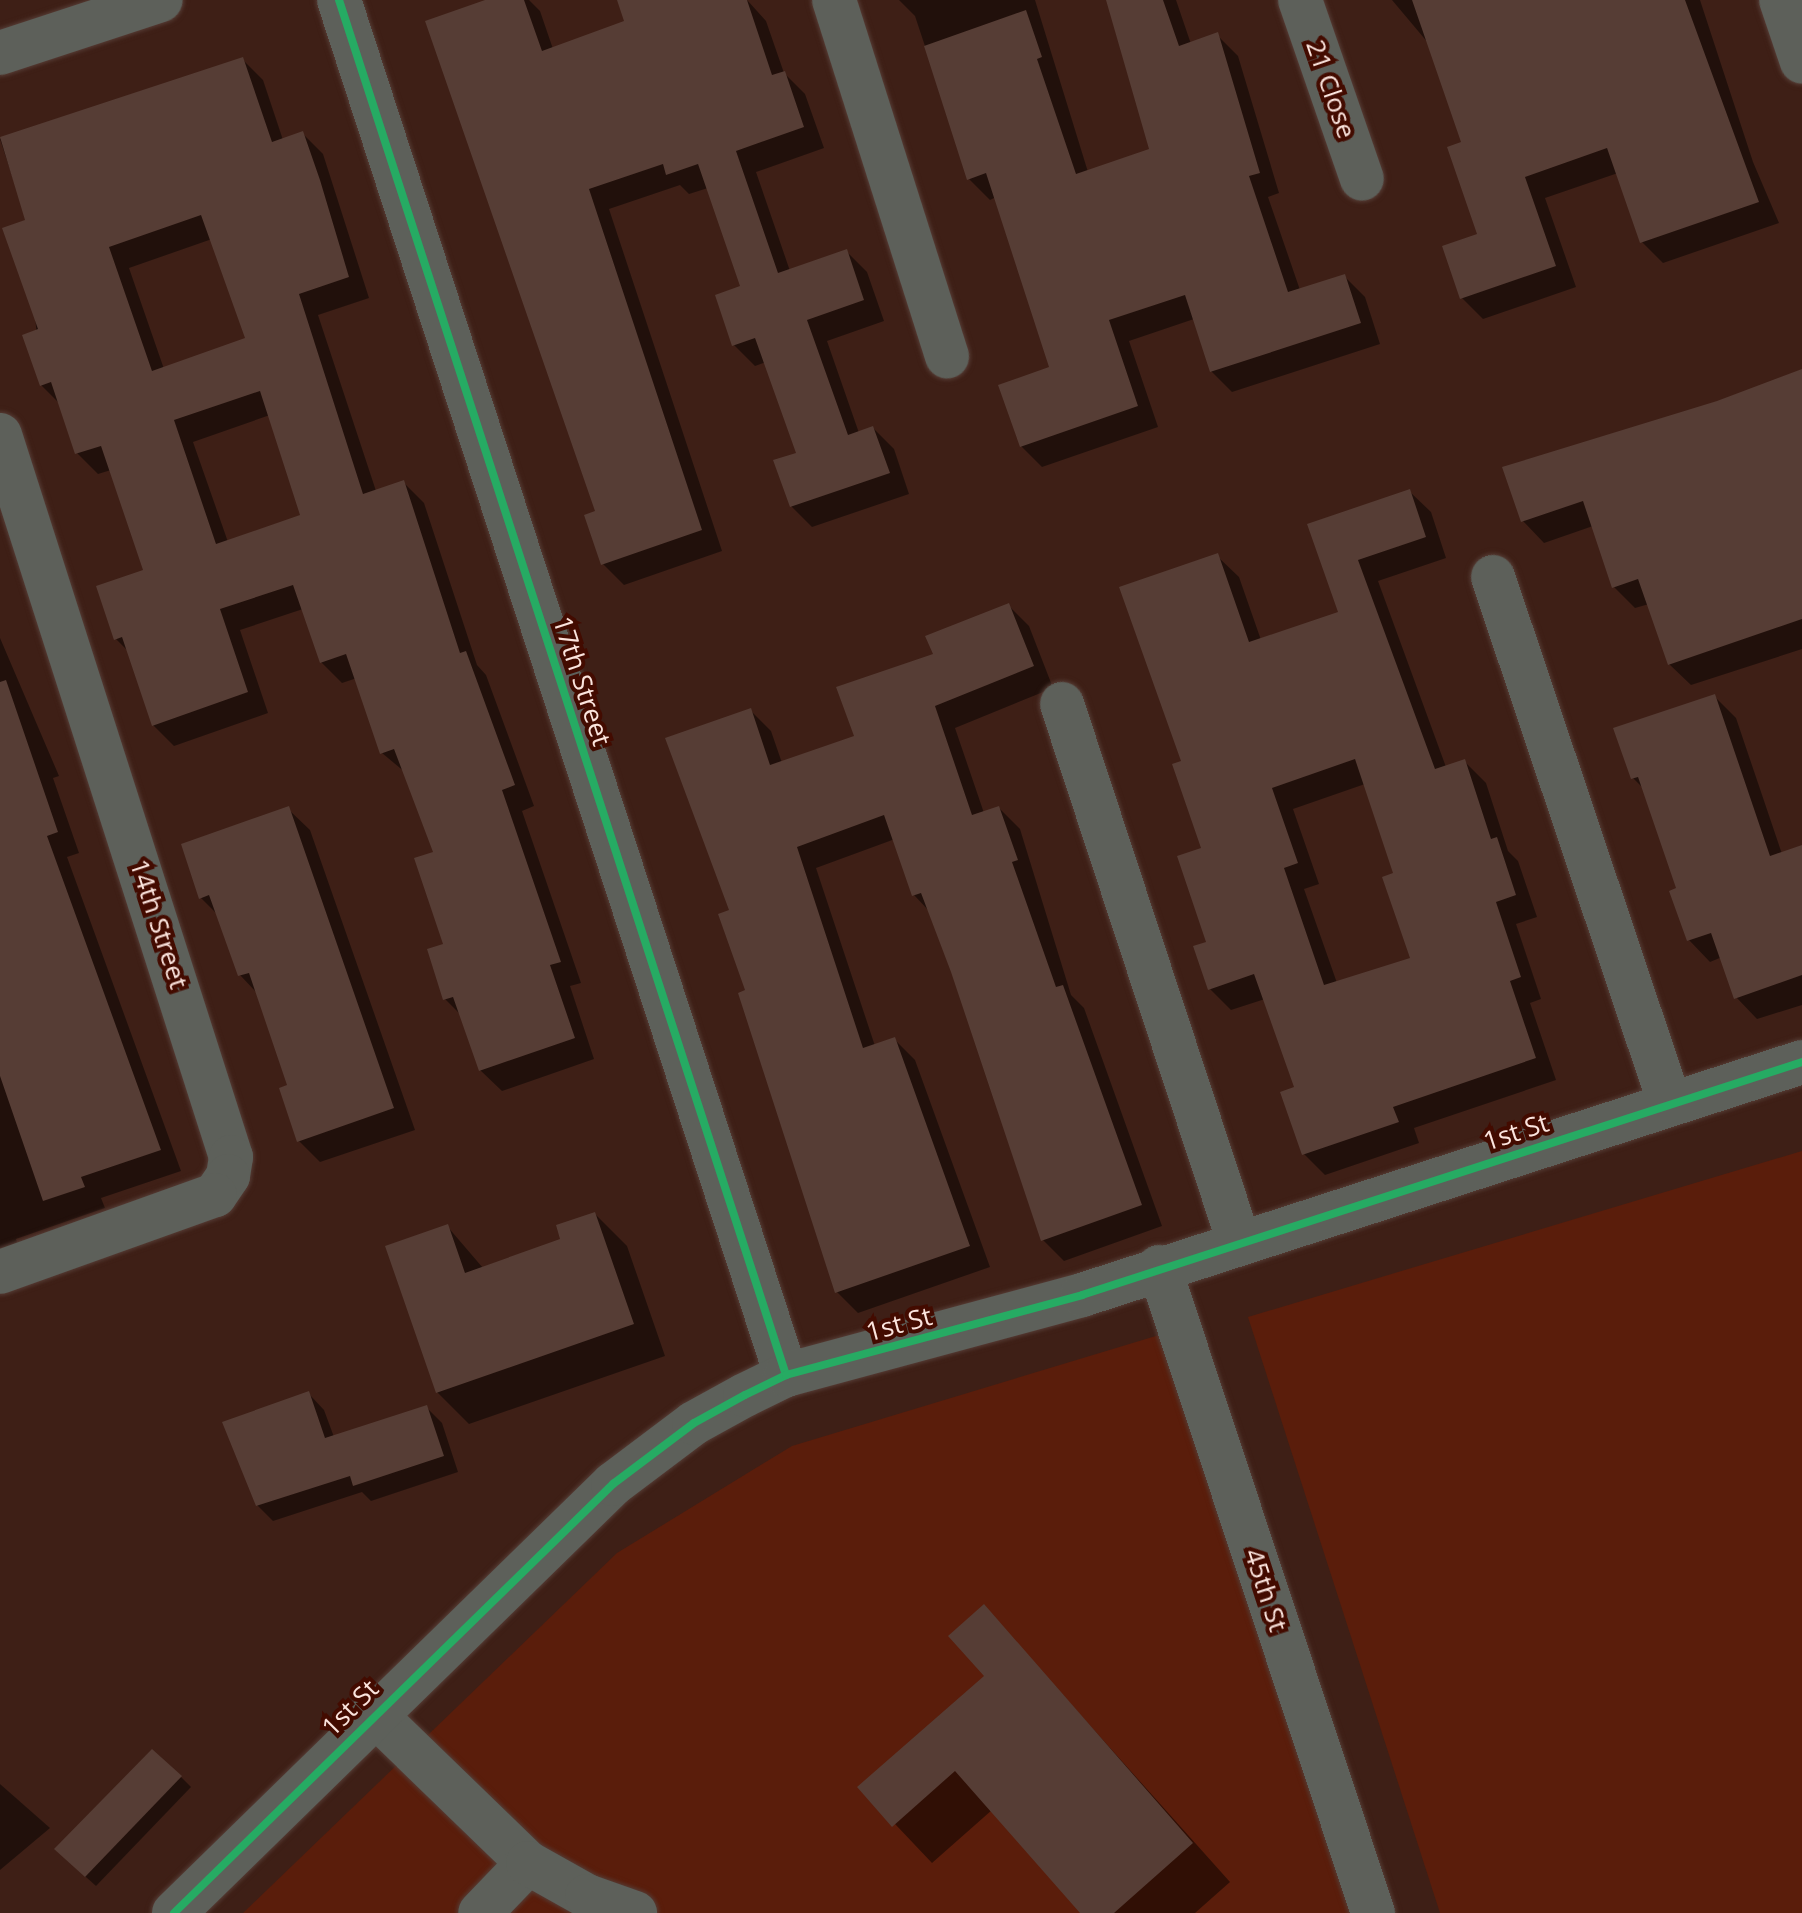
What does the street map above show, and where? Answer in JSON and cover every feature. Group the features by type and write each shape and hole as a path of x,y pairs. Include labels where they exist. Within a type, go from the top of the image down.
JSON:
{"street":[{"path":"0,53 161,0"},
{"name":"17th Street","path":"339,0 786,1375"},
{"path":"834,0 947,357"},
{"name":"21 Close","path":"1300,0 1362,179"},
{"path":"1781,0 1802,62"},
{"name":"14th Street","path":"0,435 231,1157 228,1176 215,1195 0,1272"},
{"path":"1493,577 1670,1104"},
{"path":"1062,704 1239,1242"},
{"name":"1st St","path":"174,1913 373,1713 613,1484 694,1423 786,1375 1082,1295 1159,1267 1802,1062"},
{"name":"45th St","path":"1159,1267 1373,1913"},
{"path":"373,1713 528,1863 578,1905 635,1913"},
{"path":"480,1913 528,1863"}],"shaded area":[{"path":"1802,1151 1802,1913 1440,1913 1248,1317"},
{"path":"1189,1326 1379,1913 243,1913 617,1553 792,1446"}],"building":[{"path":"485,0 524,0 542,51 624,21 617,0 747,0 772,75 785,71 804,127 736,151 778,273 847,249 864,300 807,320 848,435 873,426 890,473 790,507 773,460 796,453 755,338 732,346 715,295 740,286 698,164 666,175 663,164 589,189 702,530 601,565 584,515 595,511 425,21"},
{"path":"1106,0 1163,0 1179,46 1218,32 1260,173 1249,176 1288,292 1345,274 1361,323 1210,372 1185,295 1109,320 1138,406 1020,447 998,385 1049,367 986,173 967,180 924,46 1026,10 1042,57 1037,59 1076,174 1149,149"},
{"path":"1412,0 1685,0 1759,202 1640,243 1607,148 1525,177 1556,266 1460,299 1442,246 1477,234 1447,147 1461,142"},
{"path":"243,57 272,142 303,131 349,277 299,294 363,494 404,480 460,653 466,651 515,785 502,790 561,962 550,965 575,1038 479,1071 453,997 443,1000 427,949 443,944 414,858 433,852 394,749 380,754 346,654 320,663 293,585 220,609 248,692 152,726 122,637 114,640 96,586 143,570 101,446 75,454 51,382 40,386 22,335 38,329 2,228 25,220 0,137","holes":["201,215 245,338 152,371 109,247","260,391 300,515 216,544 174,420"]},
{"path":"1802,369 1802,619 1668,665 1638,579 1612,588 1583,501 1521,522 1502,467 1717,401"},
{"path":"1410,489 1426,537 1358,560 1435,769 1465,759 1491,839 1497,837 1516,895 1496,902 1521,977 1510,981 1536,1058 1393,1107 1399,1122 1302,1155 1280,1092 1294,1087 1254,974 1208,990 1193,946 1206,942 1177,856 1201,848 1172,764 1181,761 1119,587 1218,553 1249,642 1338,612 1307,524","holes":["1355,759 1393,873 1382,877 1410,958 1324,985 1284,868 1298,863 1272,788"]},
{"path":"1009,603 1034,666 935,706 972,815 999,806 1018,860 1012,862 1056,987 1063,985 1142,1205 1041,1241 951,972 921,893 912,896 884,815 797,847 863,1048 895,1037 970,1246 835,1293 738,993 745,990 718,914 729,910 665,738 751,708 770,765 854,736 836,687 933,654 925,636"},
{"path":"6,680 58,832 47,836 161,1150 81,1177 85,1187 43,1201 0,1076 0,682"},
{"path":"1715,694 1770,856 1802,845 1802,975 1734,999 1711,933 1687,941 1669,891 1676,888 1638,777 1631,779 1613,728"},
{"path":"289,806 394,1108 297,1142 279,1088 287,1085 249,973 238,976 209,895 199,899 181,844"},
{"path":"595,1212 634,1324 436,1393 385,1246 448,1224 465,1273 560,1239 556,1225"},
{"path":"309,1391 325,1438 427,1405 444,1456 353,1486 350,1476 256,1506 222,1422"},
{"path":"984,1604 1193,1843 1114,1913 1080,1913 955,1771 892,1827 857,1787 984,1676 948,1636"},
{"path":"152,1749 182,1776 85,1877 54,1849"}],"cycle path":[{"path":"339,0 786,1375"},
{"path":"174,1913 613,1484 694,1423 745,1395 786,1375 1082,1295 1802,1062"}]}
